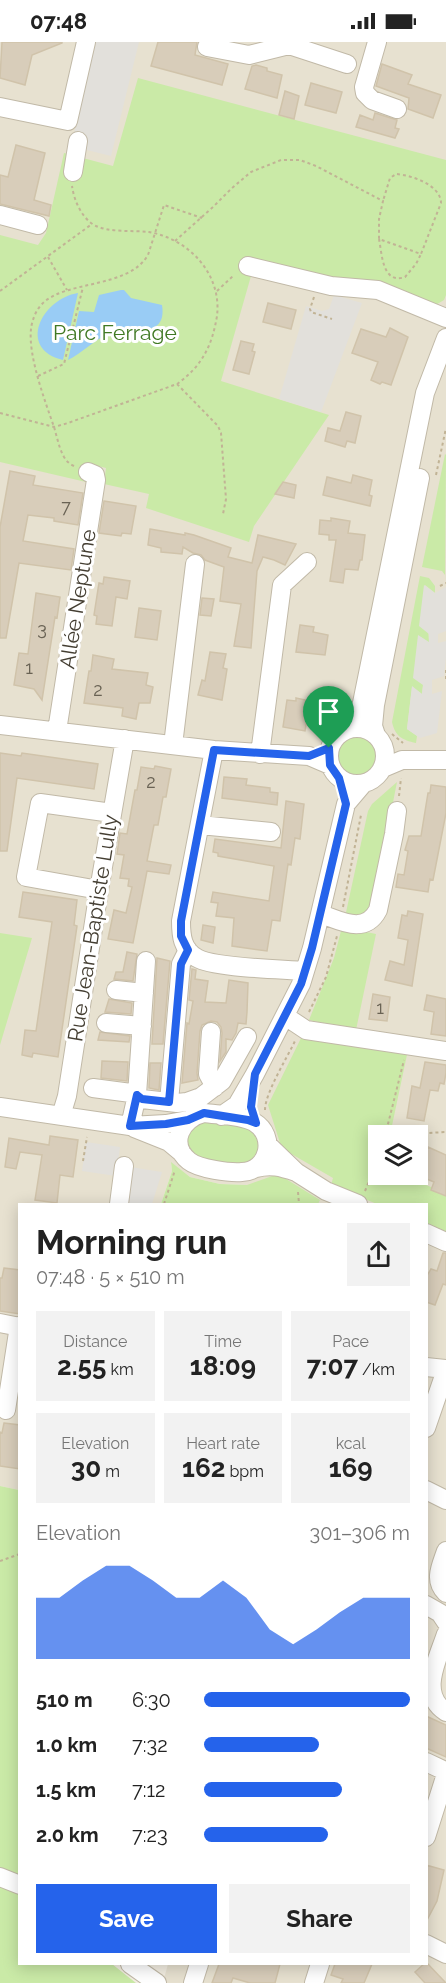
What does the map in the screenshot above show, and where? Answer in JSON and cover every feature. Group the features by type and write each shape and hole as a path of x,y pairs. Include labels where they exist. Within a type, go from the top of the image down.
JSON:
{"street":[{"path":"0,107 68,121 86,42"},
{"path":"377,42 364,87 365,93 372,100 397,109"},
{"path":"207,47 249,55 290,44 347,64"},
{"path":"73,172 78,141"},
{"path":"0,214 38,225"},
{"path":"250,267 318,284 378,290 446,318"},
{"path":"349,729 355,722 362,703 425,393 446,338"},
{"path":"385,753 373,726 375,705 436,397 446,372"},
{"name":"Allée Neptune","path":"57,731 96,480 95,475 88,472"},
{"path":"260,754 282,585 307,562"},
{"path":"173,745 195,564"},
{"path":"0,725 214,750 309,756 333,764 346,783 363,784 371,780 385,753"},
{"path":"355,806 333,764 334,739 341,733 358,728 385,753 404,752 446,760"},
{"name":"Rue Jean-Baptiste Lully","path":"61,1116 125,739"},
{"path":"214,750 181,921 181,936 188,950 196,958 217,963 305,971"},
{"path":"221,1116 237,1104 301,984 363,784"},
{"path":"99,890 26,877 40,803 112,813"},
{"path":"321,914 355,925 363,925 375,917 397,811"},
{"path":"200,825 271,832"},
{"path":"169,1102 181,964 188,950"},
{"path":"130,1126 137,1095 146,961"},
{"path":"116,990 144,993"},
{"path":"285,1016 306,1030 446,1051"},
{"path":"106,1023 142,1026"},
{"path":"211,1032 208,1074 215,1087"},
{"path":"93,1088 131,1093 142,1099 187,1102 201,1097 222,1081 247,1036"},
{"path":"255,1074 251,1107 263,1134 263,1162 256,1168"},
{"path":"0,1107 130,1126 166,1124 188,1120 204,1113 248,1120 296,1172"},
{"path":"179,1158 179,1134 188,1120"},
{"path":"130,1126 169,1142 179,1158 203,1168 238,1173 277,1166 296,1172 326,1191 361,1200"},
{"path":"119,1203 124,1166"},
{"path":"428,1234 446,1242"},
{"path":"0,1323 18,1327"},
{"path":"6,1410 18,1333"},
{"path":"428,1367 446,1369 428,1422"},
{"path":"428,1491 446,1500"},
{"path":"446,1551 438,1578 440,1587 446,1593"},
{"path":"428,1606 440,1613 446,1622"},
{"path":"446,1634 431,1681 431,1695 437,1705 446,1712"},
{"path":"428,1763 444,1770 446,1774 428,1831"},
{"path":"0,1877 18,1884"},
{"path":"428,1945 446,1954"},
{"path":"131,1965 158,1983"},
{"path":"193,1983 199,1965"},
{"path":"314,1983 320,1965"}],"path":[{"path":"175,241 251,172 280,160 300,160 316,166 383,201"},
{"path":"0,413 54,427 177,384 190,375 201,362 212,340 217,310 217,291 202,262 191,251 175,241 155,234 104,228 92,224 76,203 72,185 73,172"},
{"path":"396,174 403,175 438,191 441,203 416,264 405,277 394,278 387,273 380,239 379,219 390,178 396,174"},
{"path":"88,472 67,461 63,456 40,390 31,340 34,316 42,303 54,295 122,275 144,261 164,205 202,218"},
{"path":"0,291 92,224"},
{"path":"380,239 420,254"},
{"path":"48,257 67,290"},
{"path":"318,284 311,312 332,319"},
{"path":"38,376 62,366 66,360 83,287"},
{"path":"177,384 218,426 221,433 226,499 223,514"},
{"path":"436,479 446,428"},
{"path":"440,586 446,584"},
{"path":"446,670 446,682"},
{"path":"397,811 401,773 385,753 402,743 404,752"},
{"path":"306,1018 326,977 341,921 355,806"},
{"path":"263,1134 270,1126 264,1112 265,1104 299,1033"},
{"path":"389,1125 407,1045"},
{"path":"83,1161 89,1120"},
{"path":"428,1133 446,1132"},
{"path":"164,1203 179,1158"},
{"path":"361,1200 369,1185"},
{"path":"0,1561 18,1555"}],"shaded area":[{"path":"0,42 446,42 446,1983 158,1983 165,1975 168,1965 428,1965 428,1203 252,1203 247,1185 220,1184 190,1177 171,1163 172,1171 161,1203 18,1203 18,1490 0,1486"},
{"path":"96,42 139,42 111,156 71,146"},
{"path":"334,295 362,303 321,412 279,399 306,306 322,311 329,309"},
{"path":"424,585 435,593 446,587 446,631 438,634 438,643 446,641 446,657 444,676 432,680 432,694 442,691 437,733 420,738 407,729 412,686 422,694 423,685 413,678 418,635 429,642 429,634 419,626"},
{"path":"86,1142 120,1147 116,1176 82,1171"},
{"path":"124,1166 162,1172 152,1203 119,1203"}],"green space":[{"name":"Parc Ferrage","path":"138,78 446,160 446,295 444,300 434,306 378,281 314,275 255,262 221,381 329,415 254,526 249,542 146,508 149,494 104,484 106,468 90,464 86,482 0,462 0,235 38,245 46,233 64,153 113,166"},
{"path":"445,454 445,581 442,571 422,567"},
{"path":"420,576 429,578 435,586 435,593 425,585 429,643 419,636 422,694 412,687 407,729 417,736 416,743 400,737 392,722"},
{"path":"357,737 365,738 371,743 376,749 376,765 371,771 365,776 357,777 349,776 343,771 338,765 337,757 338,749 343,743 349,738"},
{"path":"397,782 367,918 345,917 368,811 372,804"},
{"path":"342,927 376,934 356,1030 309,1020 334,958"},
{"path":"0,933 32,938 0,1045"},
{"path":"304,1032 408,1050 392,1125 368,1125 368,1185 426,1185 446,1193 446,1233 428,1226 428,1203 375,1203 331,1185 333,1178 288,1152 280,1143 268,1105"},
{"path":"199,1118 241,1120 261,1134 259,1160 238,1168 188,1154 185,1130"},
{"path":"171,1162 190,1177 220,1184 247,1185 278,1174 320,1200 318,1203 161,1203 172,1171"},
{"path":"0,1486 18,1490 18,1880 0,1871"},
{"path":"0,1883 18,1892 18,1965 113,1965 136,1983 0,1983"}],"water":[{"path":"124,290 131,298 162,305 162,317 159,324 144,330 108,334 68,360 79,311 94,312 99,295"},
{"path":"78,293 63,360 49,354 41,346 38,336 39,325 54,304"}],"building":[{"path":"2,42 62,43 32,55 25,85 0,78"},
{"path":"158,42 197,42 195,55 228,64 222,85 151,66"},
{"path":"382,64 412,75 408,84 441,95 433,118 408,109 409,98 376,86"},
{"path":"256,65 282,75 277,98 245,89 252,66"},
{"path":"311,83 342,92 336,113 305,105"},
{"path":"285,91 299,96 294,119 279,115"},
{"path":"375,113 397,120 395,128 399,129 395,138 356,127 360,115 373,120"},
{"path":"16,145 45,153 34,200 51,205 49,216 0,204 0,175 8,177"},
{"path":"268,303 296,310 291,329 263,322"},
{"path":"390,328 408,337 391,385 371,380 378,362 352,353 361,329 386,337"},
{"path":"241,341 254,344 252,351 255,352 249,374 233,370"},
{"path":"346,412 361,416 355,443 347,441 345,447 325,441 328,428 340,431"},
{"path":"10,471 35,476 33,485 83,493 78,525 54,521 54,518 28,515 23,541 74,549 71,570 19,563 6,638 0,638 0,527"},
{"path":"353,475 372,480 369,495 372,496 370,506 323,495 327,477 351,483"},
{"path":"283,482 296,485 294,498 275,494"},
{"path":"104,501 136,506 131,534 122,533 121,536 99,533"},
{"path":"331,518 350,521 348,533 365,535 362,560 360,560 358,570 345,569 343,583 330,581 336,540 329,540 329,535 319,534 320,520 331,521"},
{"path":"150,529 194,535 231,548 228,557 252,563 258,535 296,544 285,565 263,557 257,571 251,648 234,646 241,604 220,601 224,567 205,560 201,555 183,547 182,554 161,552 161,548 148,545"},
{"path":"104,577 130,581 127,599 116,597 112,626 96,624 97,616 94,615 99,583 103,584"},
{"path":"36,593 60,597 42,700 34,689 14,685 19,653 28,654"},
{"path":"202,598 214,599 211,616 200,615"},
{"path":"139,608 161,611 157,640 135,637"},
{"path":"300,625 314,627 313,632 328,635 325,655 296,652"},
{"path":"210,652 226,654 223,668 227,669 222,700 198,695 202,680 205,681"},
{"path":"93,655 114,659 112,669 148,673 146,685 153,687 150,703 139,703 136,719 122,716 123,708 84,703"},
{"path":"296,698 310,701 305,731 283,727 287,700 296,701"},
{"path":"0,753 21,756 22,753 98,764 94,789 17,778 7,851 0,851"},
{"path":"155,766 171,769 158,825 154,825 147,861 171,865 169,874 147,871 133,943 108,939 114,910 126,913 132,887 128,886 129,879 120,878 124,855 117,854 120,833 127,834 141,767 154,769"},
{"path":"224,777 247,779 246,785 270,788 270,792 278,793 277,805 222,798"},
{"path":"431,785 446,787 446,813 433,880 430,879 428,892 396,887 398,874 404,875 408,851 405,850 409,836 421,836"},
{"path":"286,801 304,804 300,839 295,838 291,865 288,864 280,921 272,920 267,951 232,946 234,918 216,916 218,903 211,902 213,892 269,901 274,866 218,856 218,853 213,852 215,839 281,848"},
{"path":"23,892 77,900 74,925 77,926 58,1057 33,1053 32,1057 22,1055 25,1030 36,1031 52,922 19,917"},
{"path":"408,911 423,914 412,986 385,980 390,961 404,965 408,940 398,938 402,915 407,916"},
{"path":"203,925 215,927 213,943 201,940"},
{"path":"127,952 137,954 133,981 114,979 116,972 123,972"},
{"path":"157,958 170,961 163,1044 152,1044"},
{"path":"192,969 196,970 195,979 208,981 205,1002 226,1003 229,980 248,983 246,1024 238,1023 232,1040 226,1039 226,1052 220,1061 221,1027 217,1022 211,1021 202,1025 198,1080 182,1083 187,1023 189,1024 193,1001 189,1000"},
{"path":"373,994 390,997 387,1021 369,1019"},
{"path":"427,995 446,999 446,1036 431,1034 434,1012 424,1010"},
{"path":"109,999 132,1003 131,1014 105,1012"},
{"path":"100,1032 130,1036 129,1042 98,1040"},
{"path":"102,1061 128,1062 127,1081 101,1078"},
{"path":"425,1062 446,1065 446,1073 444,1084 440,1083 438,1091 430,1090 424,1121 407,1118 412,1086 420,1088"},
{"path":"150,1063 161,1063 159,1090 149,1088"},
{"path":"50,1136 78,1140 73,1177 60,1175 57,1203 35,1200 42,1155 20,1152 16,1169 5,1167 9,1138 49,1145"},
{"path":"428,1147 446,1155 446,1196 431,1190 434,1182 428,1180"},
{"path":"443,1253 446,1253 446,1285 443,1284 435,1305 428,1303 428,1274 431,1269 437,1271"},
{"path":"4,1268 18,1270 18,1314 0,1311 0,1278 2,1278"},
{"path":"4,1423 18,1425 18,1469 0,1466 0,1432 2,1433"},
{"path":"428,1717 446,1725 446,1757 428,1749"},
{"path":"428,1866 444,1870 437,1901 428,1918"},
{"path":"428,1964 446,1983 425,1983 415,1972 423,1965"},
{"path":"219,1965 280,1965 275,1983 250,1983 233,1978 231,1983 212,1983"},
{"path":"335,1965 372,1965 364,1983 341,1983 343,1979 331,1975"}],"route":[{"path":"329,748 330,765 339,778 346,804 332,870 301,984 255,1074 251,1107 256,1123 204,1113 188,1120 166,1124 130,1126 137,1095 142,1099 169,1102 181,964 188,950 181,936 181,921 214,750 309,756 329,748"}]}
